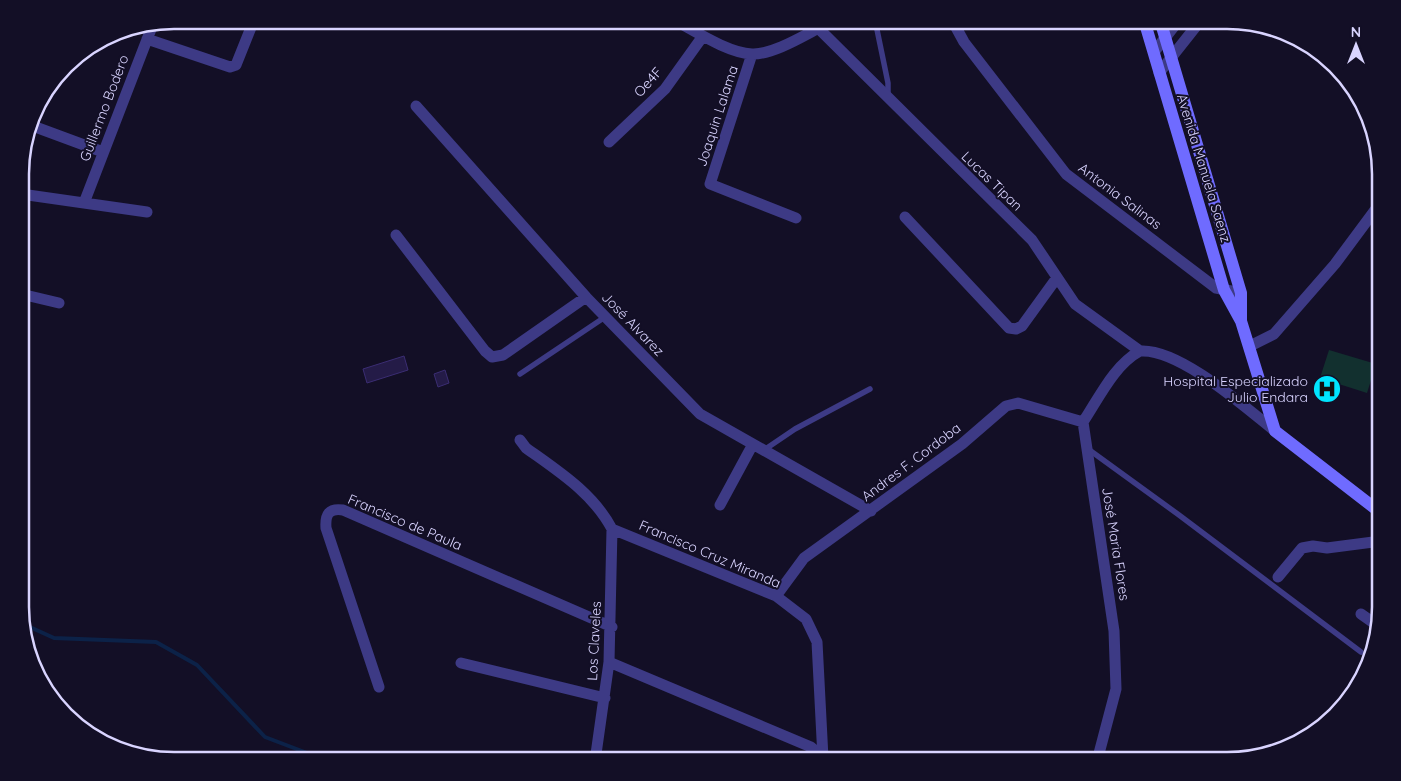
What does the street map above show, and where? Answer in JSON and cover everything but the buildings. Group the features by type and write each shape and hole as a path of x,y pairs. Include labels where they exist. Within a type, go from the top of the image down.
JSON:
{"street":[{"path":"147,39 230,67 236,64 250,29"},
{"path":"690,29 727,47 752,54 782,47 817,30"},
{"name":"Antonia Salinas","path":"957,29 964,42 1066,174 1216,288 1241,293"},
{"name":"Avenida Manuela Saenz","path":"1147,29 1224,290 1241,321 1275,431"},
{"name":"Avenida Manuela Saenz","path":"1162,29 1241,293 1241,321"},
{"path":"1154,52 1172,29"},
{"path":"1159,73 1194,29"},
{"name":"Lucas Tipan","path":"817,30 1032,240 1056,279 1075,304 1140,351 1157,354 1194,369 1275,431"},
{"name":"Guillermo Bodero","path":"84,202 150,31"},
{"name":"Oe4F","path":"609,142 665,89 703,36"},
{"name":"Joaquin Lalama","path":"752,54 710,184 796,218"},
{"name":"José Alvarez","path":"416,106 586,297 700,414 871,511"},
{"path":"36,127 103,152"},
{"path":"29,195 147,212"},
{"path":"1250,346 1274,334 1335,264 1372,214"},
{"path":"905,217 1009,328 1016,330 1022,326 1056,279"},
{"path":"396,235 485,351 492,357 503,355 586,297"},
{"path":"29,296 59,303"},
{"path":"1083,422 1109,381 1131,356 1140,351"},
{"name":"Andres F. Cordoba","path":"776,596 804,558 962,444 1012,403 1083,422"},
{"name":"José Maria Flores","path":"1083,422 1114,631 1116,689 1099,752"},
{"path":"1275,431 1372,506"},
{"path":"520,440 526,448 587,495 605,516 612,530"},
{"path":"720,505 753,444"},
{"name":"Francisco de Paula","path":"379,687 326,528 325,519 329,512 334,509 343,510 612,627"},
{"name":"Francisco Cruz Miranda","path":"612,530 776,596 806,618 817,642 824,752"},
{"name":"Los Claveles","path":"596,752 605,698 612,627 612,530"},
{"path":"1278,577 1302,548 1313,546 1327,548 1372,542"},
{"path":"1361,614 1372,621"},
{"path":"609,662 811,748 816,752"},
{"path":"461,664 605,698"}],"lane":[{"path":"877,29 888,83 888,100"},
{"path":"520,374 605,317"},
{"path":"764,450 796,429 870,389"},
{"path":"1086,448 1179,515 1361,652"}],"green space":[{"path":"1329,350 1372,363 1372,377 1367,393 1320,378"}],"waterway":[{"path":"30,627 54,638 156,642 197,665 265,737 304,752"}],"place":[{"name":"Hospital Especializado Julio Endara","path":"1327,389"}]}
